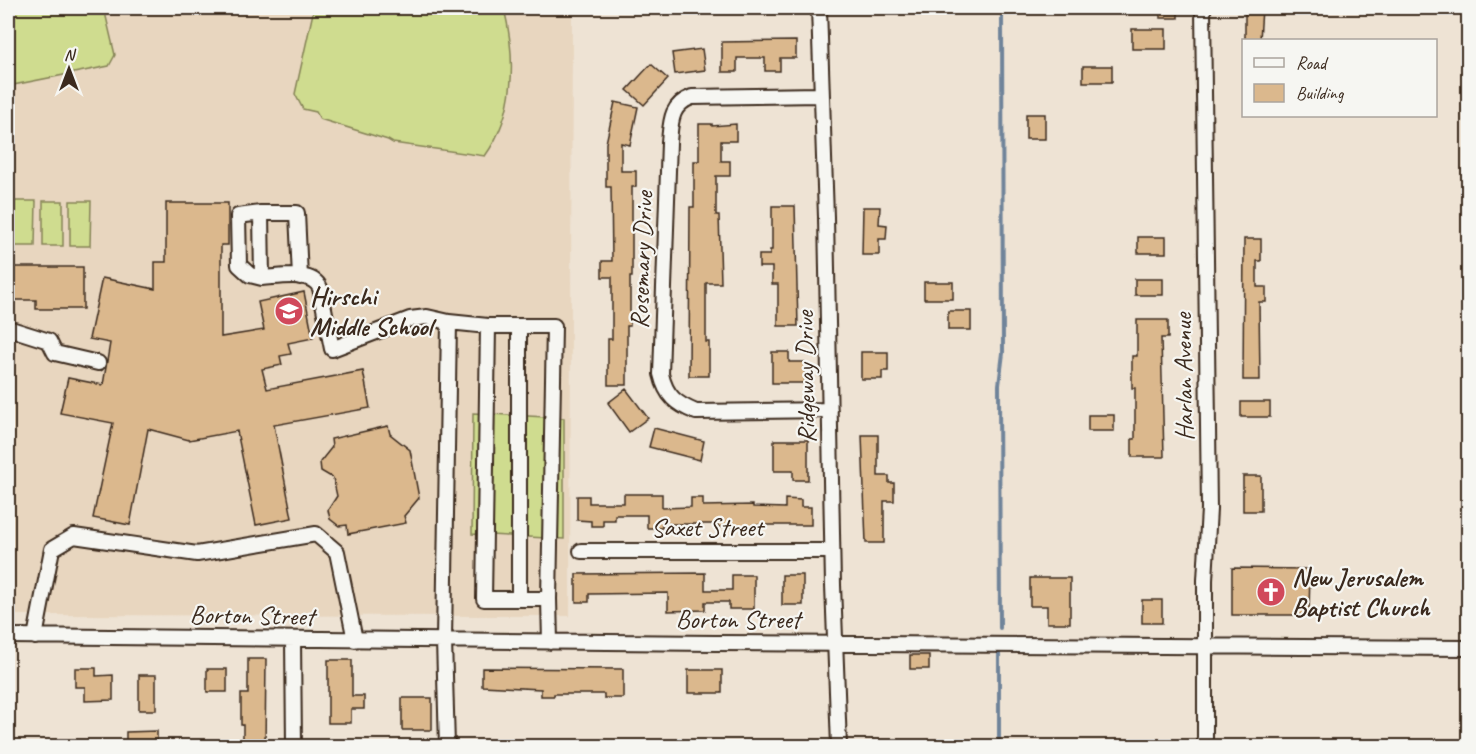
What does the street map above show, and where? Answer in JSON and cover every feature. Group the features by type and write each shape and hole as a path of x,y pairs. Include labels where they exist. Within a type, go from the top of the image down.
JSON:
{"street":[{"name":"Ridgeway Drive","path":"819,8 838,747"},
{"name":"Harlan Avenue","path":"1203,8 1209,509 1205,580 1204,747"},
{"name":"Rosemary Drive","path":"820,95 692,97 682,100 675,111 671,119 669,142 661,374 664,387 672,400 696,412 830,410"},
{"path":"300,277 297,213 261,213 238,216 239,265 250,275 262,278 300,277 311,278 317,282 332,349 410,320 427,317 488,326 554,326 550,642"},
{"path":"261,213 262,278"},
{"path":"447,747 444,641 449,322"},
{"path":"488,326 484,599 549,599"},
{"path":"519,326 519,599"},
{"path":"8,328 49,341 54,353 98,363"},
{"path":"35,637 52,549 74,536 197,554 316,534 337,552 355,640"},
{"name":"Saxet Street","path":"581,551 832,552"},
{"name":"Borton Street","path":"8,636 1468,648"},
{"path":"293,639 294,747"}],"shaded area":[{"name":"Hirschi Middle School","path":"8,8 572,8 570,616 8,615"}],"green space":[{"path":"8,8 104,8 115,55 109,66 8,86"},
{"path":"314,8 504,8 510,46 511,85 503,122 485,156 393,143 320,119 316,112 303,109 295,94"},
{"path":"15,201 36,201 35,246 15,246"},
{"path":"43,201 63,201 63,246 43,246"},
{"path":"70,201 91,201 90,246 70,246"},
{"path":"473,413 564,418 564,539 472,534"}],"building":[{"path":"1160,8 1178,8 1178,18 1160,18"},
{"path":"1245,8 1262,8 1260,39 1245,39"},
{"path":"1132,29 1166,29 1166,49 1132,49"},
{"path":"796,41 796,58 780,58 780,71 765,71 765,58 737,58 737,72 722,72 722,42"},
{"path":"702,49 705,70 675,74 672,53"},
{"path":"651,64 668,79 644,105 627,90"},
{"path":"1083,66 1112,66 1112,82 1083,82"},
{"path":"615,102 638,107 630,145 621,143 621,171 636,171 636,187 632,187 632,277 630,277 630,326 627,326 627,385 608,385 608,339 612,339 612,277 602,277 602,261 612,261 611,187 606,187 606,143"},
{"path":"1026,114 1045,114 1045,139 1026,139"},
{"path":"699,124 712,124 712,126 736,124 736,141 721,141 721,161 730,161 730,176 716,176 716,215 719,215 721,283 706,283 706,342 709,342 709,376 689,376 690,207 694,207 694,161 699,161"},
{"path":"166,203 228,203 228,245 221,245 221,337 264,330 258,302 304,292 313,338 288,343 291,354 280,356 282,365 262,369 267,389 363,371 370,408 274,425 292,518 256,525 237,431 189,440 148,429 130,525 93,518 113,423 60,413 68,378 103,385 110,343 89,339 102,278 155,289 155,262 166,262"},
{"path":"772,206 795,206 798,326 778,326 778,284 772,284 772,267 759,267 759,255 770,255 770,250 772,250"},
{"path":"863,207 880,207 879,224 887,225 886,239 879,239 879,255 862,255"},
{"path":"1138,237 1166,237 1166,253 1138,253"},
{"path":"1244,239 1261,239 1261,261 1257,261 1257,287 1266,287 1266,302 1259,302 1260,380 1243,380"},
{"path":"8,267 83,267 83,309 36,309 36,300 8,300"},
{"path":"1135,279 1163,279 1163,295 1135,295"},
{"path":"924,282 953,282 953,299 924,299"},
{"path":"948,311 971,311 971,330 948,330"},
{"path":"1137,320 1168,320 1168,338 1161,338 1164,457 1132,457 1132,439 1135,439 1135,388 1132,388 1132,356 1137,356"},
{"path":"772,352 789,352 789,362 805,362 805,383 772,383"},
{"path":"861,352 888,352 888,371 882,371 882,379 861,379"},
{"path":"626,389 648,418 629,432 608,403"},
{"path":"1241,402 1270,402 1270,417 1241,417"},
{"path":"1088,415 1114,415 1114,431 1088,431"},
{"path":"388,426 390,434 410,450 419,498 404,516 406,523 348,534 347,525 339,526 330,519 328,510 337,496 333,478 321,471 320,462 332,447 331,439"},
{"path":"654,428 704,441 700,460 649,447"},
{"path":"862,435 878,435 878,476 889,476 889,483 894,483 894,501 884,501 884,543 866,543"},
{"path":"774,440 808,440 808,480 793,480 793,471 774,471"},
{"path":"1243,476 1261,476 1261,511 1243,511"},
{"path":"624,494 662,494 662,508 691,507 691,498 703,498 703,506 753,505 753,507 785,508 785,499 801,500 801,507 811,507 811,525 718,527 718,524 662,524 662,528 647,528 647,515 615,515 615,520 603,520 603,526 591,526 591,521 577,520 577,496 589,496 589,503 624,503"},
{"name":"New Jerusalem Baptist Church","path":"1232,568 1310,569 1309,615 1232,615"},
{"path":"705,573 705,590 732,590 732,575 754,575 754,609 729,609 729,602 705,602 705,610 668,611 668,593 589,594 589,602 576,602 576,574"},
{"path":"782,575 803,575 803,605 782,605"},
{"path":"1030,578 1070,578 1070,623 1047,623 1047,606 1030,606"},
{"path":"1142,600 1162,600 1162,623 1142,623"},
{"path":"910,655 929,655 929,669 910,669"},
{"path":"248,659 266,659 265,747 243,747 241,694 248,694"},
{"path":"328,660 352,660 352,696 364,696 364,709 351,709 351,723 328,723"},
{"path":"75,668 96,668 96,676 113,675 113,700 85,701 85,687 75,687"},
{"path":"482,668 623,669 623,698 604,698 604,694 541,696 541,689 482,686"},
{"path":"207,669 227,669 227,692 207,692"},
{"path":"688,670 722,670 722,693 688,693"},
{"path":"139,675 156,675 156,710 139,710"},
{"path":"402,698 432,698 432,730 402,730"},
{"path":"157,731 157,743 153,743 153,747 126,747 126,732"}],"waterway":[{"path":"998,8 1002,15 1003,353 999,385 1000,628"},
{"path":"999,652 999,746"}],"place":[{"name":"Hirschi Middle School","path":"289,311"},
{"name":"New Jerusalem Baptist Church","path":"1271,592"}]}
